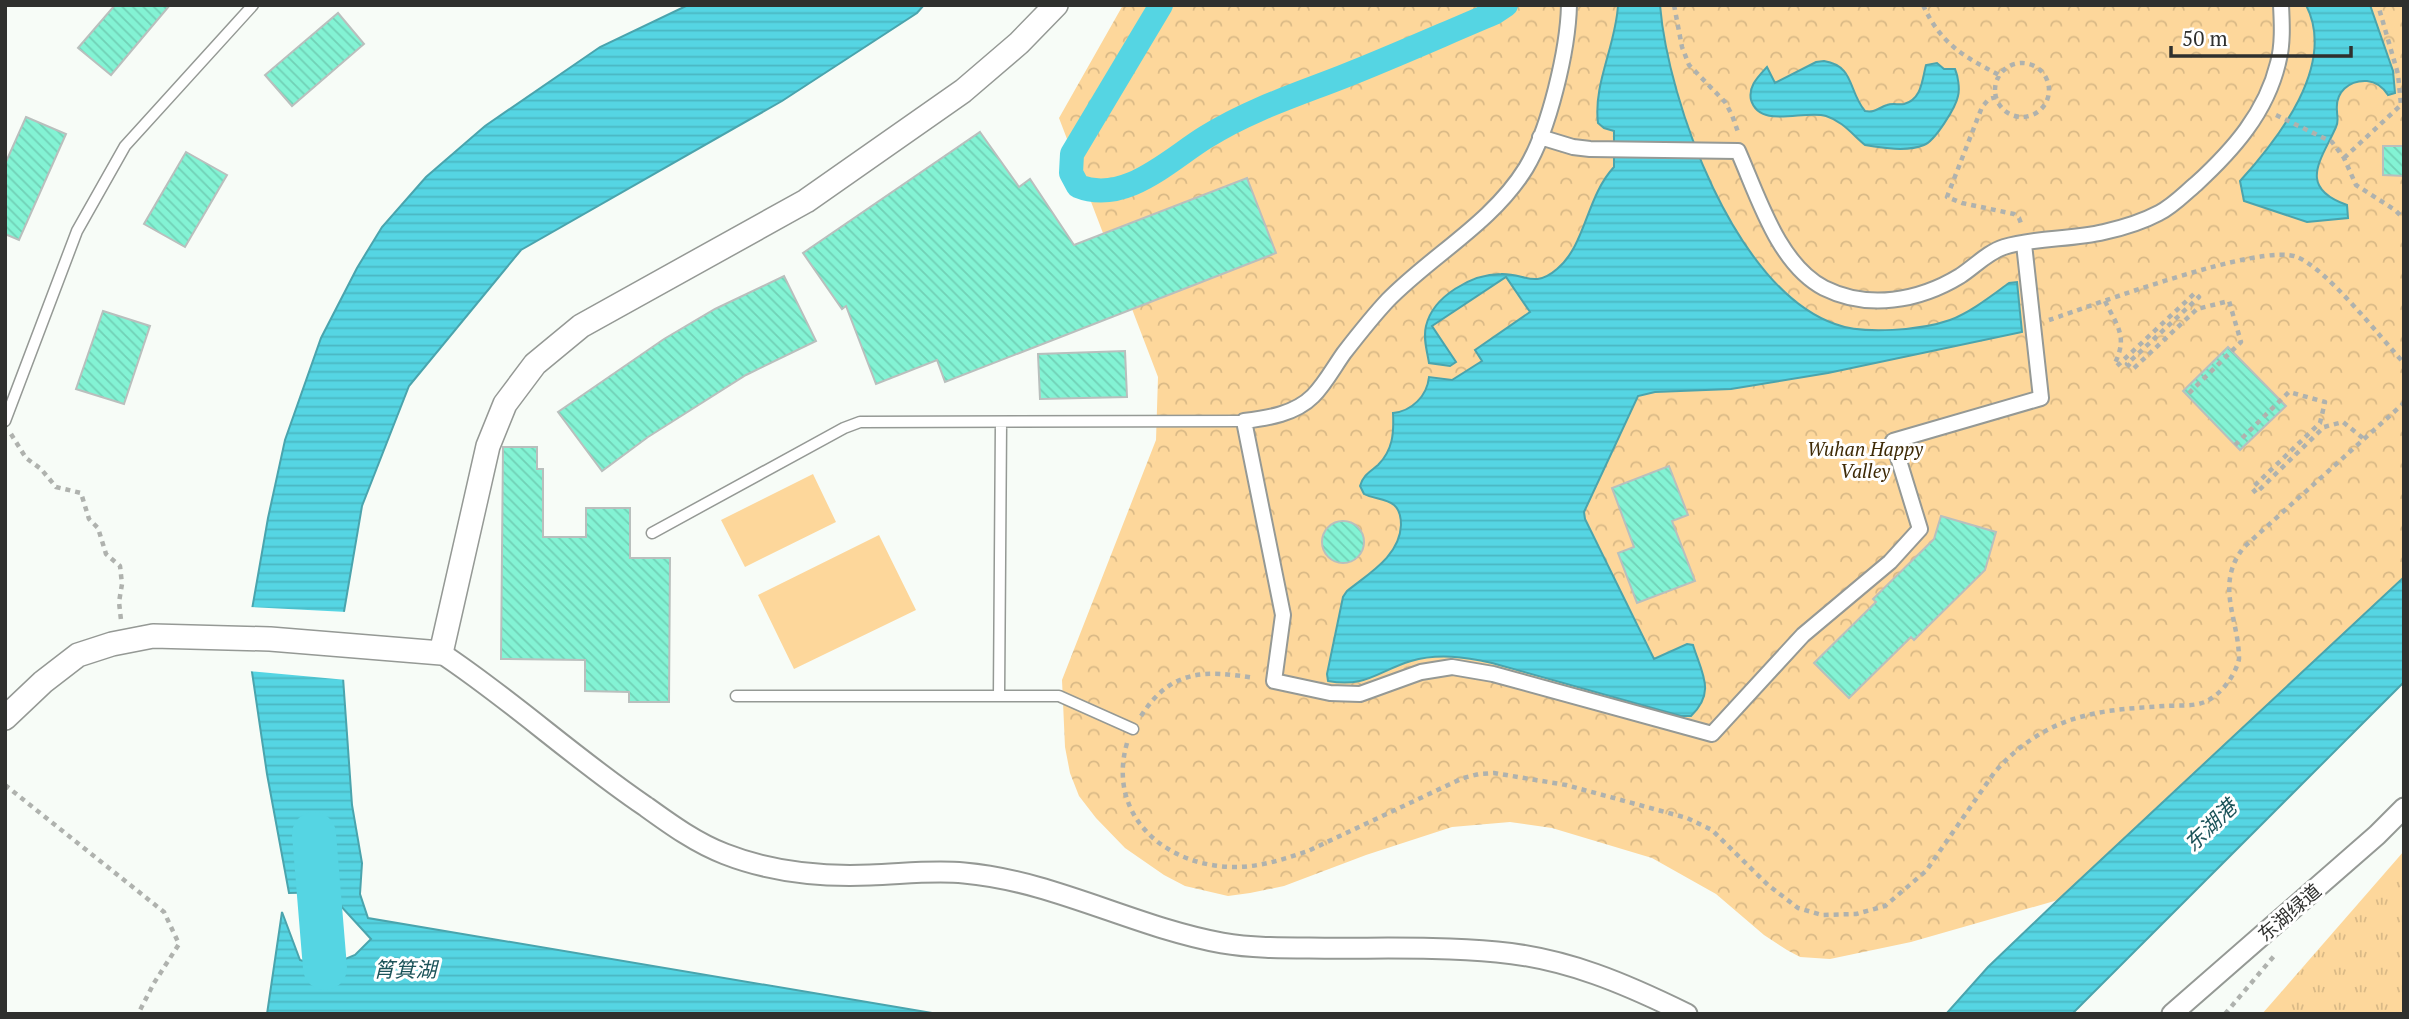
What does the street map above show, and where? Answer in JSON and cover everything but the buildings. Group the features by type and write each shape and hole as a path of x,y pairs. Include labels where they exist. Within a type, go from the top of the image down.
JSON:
{"street":[{"path":"441,653 488,446 505,404 535,364 581,326 762,228 806,201 963,91 1019,43 1056,5"},
{"path":"1569,5 1567,40 1540,137 1526,168 1504,197 1390,299 1354,340 1313,396 1286,412 1244,421 1283,615 1274,681 1330,693 1360,694 1421,672 1452,667 1493,674 1712,734 1803,635 1890,562 1920,529 1894,441 2041,398 2024,244"},
{"path":"1540,137 1573,147 1738,151 1780,244 1793,262 1822,286 1842,296 1866,300 1917,296 1938,288 2002,248 2105,232 2143,220 2173,204 2242,138 2262,106 2279,58 2281,7"},
{"path":"5,718 43,682 78,655 153,636 270,639 441,653 482,680 610,783 658,816 724,854 753,863 824,875 961,872 992,876 1036,885 1194,937 1254,947 1454,950 1534,957 1604,975 1687,1014"},
{"name":"东湖绿道","path":"2172,1014 2377,835 2404,808"}],"lane":[{"path":"5,422 77,231 125,146 253,5"},
{"path":"652,533 844,428 860,422 1244,421"},
{"path":"999,696 1001,423"},
{"path":"736,696 1059,696 1133,729"}],"path":[{"path":"1674,5 1682,47 1689,65 1725,102 1739,137 1738,151"},
{"path":"1923,5 1930,20 1948,44 1957,52 1999,75"},
{"path":"2344,158 2401,105 2398,74 2378,5"},
{"path":"2031,64 2046,78 2049,89 2047,99 2033,114 2023,117 2012,115 2003,110 1994,91 1999,75 2010,65 2031,64"},
{"path":"1996,97 1989,99 1982,107 1947,197 1962,203 2014,214 2022,225 2024,244"},
{"path":"2276,114 2332,142 2344,158 2356,185 2395,210 2404,219"},
{"path":"2034,325 2202,270 2262,255 2287,254 2307,263 2334,286 2404,363"},
{"path":"2105,301 2122,335 2121,349 2115,363 2117,366 2195,293 2199,297 2127,364 2133,369 2197,309 2229,301 2241,342 2187,395"},
{"path":"2235,445 2289,392 2325,402 2320,423 2252,488 2256,493 2324,428 2343,422 2364,439"},
{"path":"1274,681 1203,673 1183,678 1154,699 1133,729 1126,748 1124,771 1125,790 1132,810 1146,833 1158,844 1199,863 1237,867 1287,858 1308,851 1462,778 1494,774 1566,785 1702,824 1722,838 1784,899 1810,913 1838,916 1875,910 1898,896 1926,872 1994,773 2033,738 2065,722 2111,710 2205,702 2226,685 2237,668 2239,659 2229,588 2229,576 2236,558 2244,547 2404,403"},
{"path":"5,422 26,458 41,469 56,487 81,493 89,519 98,528 106,554 120,566 122,584 119,602 123,642"},
{"path":"5,785 164,912 179,944 138,1014"}],"green space":[{"name":"Wuhan Happy Valley","path":"1123,5 2404,5 2404,577 2058,900 1911,942 1830,959 1800,957 1764,935 1716,894 1652,858 1552,828 1510,822 1452,827 1284,886 1250,893 1228,896 1185,886 1125,848 1096,818 1079,796 1070,773 1065,747 1062,680 1156,440 1158,377 1059,118"},
{"path":"813,474 836,522 745,567 721,520"},
{"path":"879,535 916,610 794,669 758,595"},
{"path":"2404,851 2404,1014 2262,1014"}],"water":[{"name":"筲箕湖","path":"688,5 924,5 917,13 782,101 521,250 409,386 362,506 340,635 352,805 362,863 360,894 368,918 938,1014 267,1014 282,912 300,960 324,968 355,955 371,939 338,903 334,892 289,893 267,774 247,638 285,440 321,338 357,268 382,227 426,177 485,126 600,47"},
{"path":"1618,5 1660,5 1677,91 1713,188 1738,233 1767,273 1799,304 1835,324 1847,327 1909,329 1958,317 2009,283 2017,282 2022,332 1828,373 1731,389 1655,392 1638,396 1584,512 1585,519 1654,659 1687,644 1693,645 1703,674 1705,691 1699,707 1691,716 1681,716 1492,663 1462,658 1421,659 1362,680 1341,683 1328,681 1327,674 1343,597 1382,563 1399,536 1401,520 1396,507 1387,501 1364,494 1360,486 1365,476 1378,465 1390,447 1393,413 1412,406 1422,396 1429,377 1452,380 1482,361 1475,350 1530,312 1506,277 1432,326 1456,362 1450,366 1429,363 1425,335 1430,315 1445,296 1478,278 1509,274 1535,279 1549,275 1557,269 1574,247 1597,192 1614,167 1614,131 1598,123 1597,108"},
{"path":"2306,5 2370,5 2393,71 2395,93 2388,95 2377,84 2360,81 2344,88 2338,98 2337,123 2320,161 2317,181 2331,198 2347,205 2348,218 2307,222 2244,201 2240,181 2286,123 2309,76 2314,52 2314,28"},
{"path":"1824,61 1841,68 1846,74 1865,111 1889,104 1910,102 1918,93 1926,65 1937,63 1944,69 1955,69 1958,96 1944,123 1929,142 1903,149 1865,145 1842,124 1826,116 1773,116 1756,109 1751,100 1751,90 1754,82 1767,67 1775,83 1816,62"},
{"name":"东湖港","path":"2404,577 2404,682 2072,1014 1946,1014 1988,967 2058,900"}],"pier":[{"path":"249,607 347,612 344,635 347,680 248,671 243,638"}],"waterway":[{"path":"1161,5 1072,154 1071,173 1078,186 1096,190 1130,185 1239,119 1494,13 1506,5"},
{"path":"314,834 325,968"}]}
